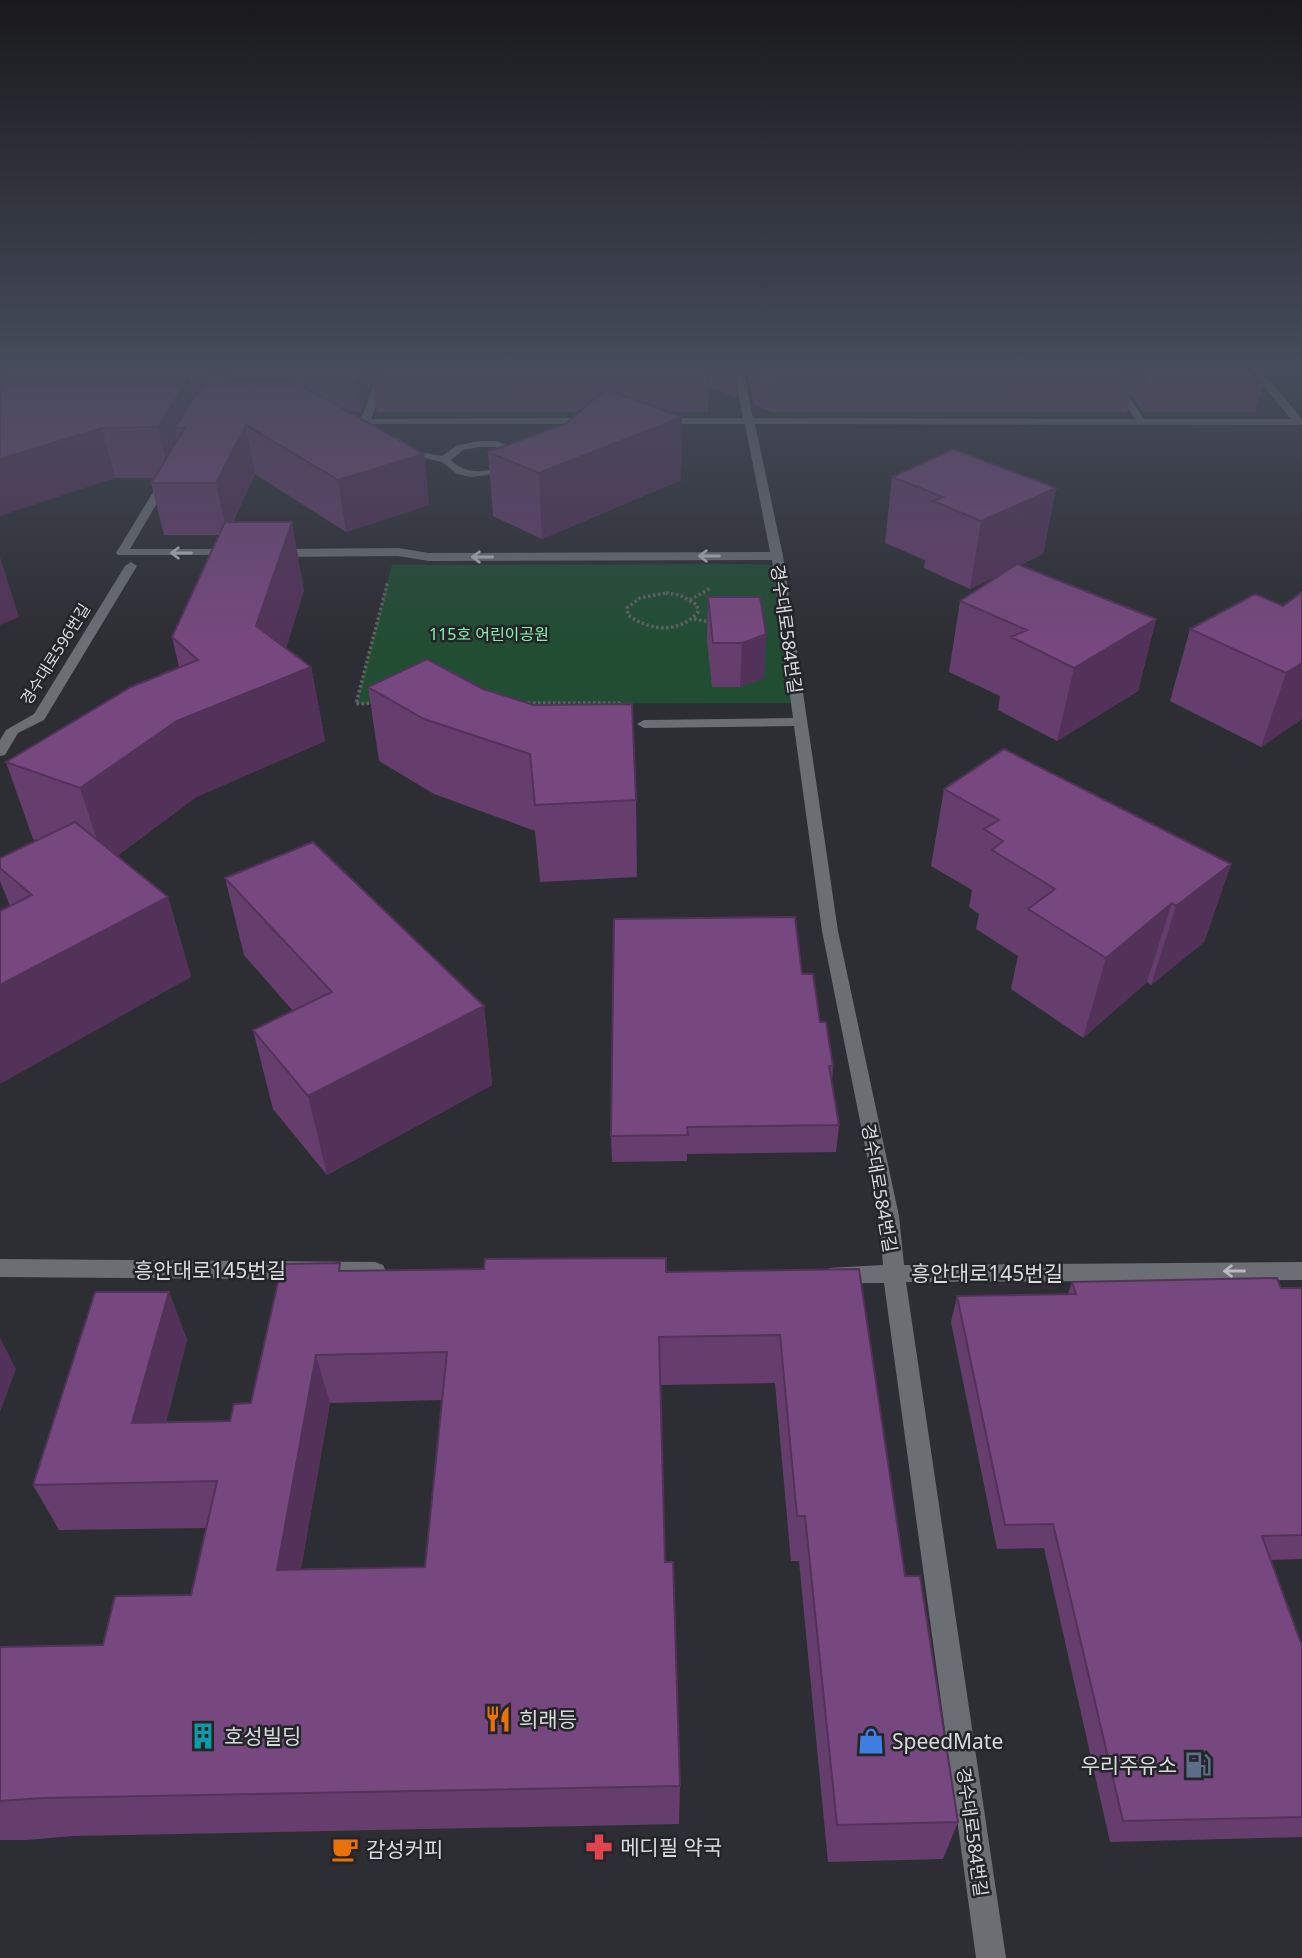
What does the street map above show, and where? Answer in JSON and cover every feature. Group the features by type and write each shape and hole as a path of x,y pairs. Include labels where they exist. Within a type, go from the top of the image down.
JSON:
{"street":[{"path":"442,459 461,472 479,474 498,472 521,459"},
{"name":"경수대로584번길","path":"757,459 778,556 830,931 889,1216 894,1274 991,1958"},
{"path":"183,471 176,482 159,491 122,553 249,553"},
{"path":"262,553 398,552 429,557 778,556"},
{"name":"경수대로596번길","path":"0,752 13,730 39,717 131,566"},
{"path":"644,724 799,722"},
{"name":"흥안대로145번길","path":"0,1268 391,1271"},
{"name":"흥안대로145번길","path":"810,1273 1302,1270"}],"path":[{"path":"384,704 356,704 389,578"},
{"path":"694,619 698,612 697,606 680,595 653,594 641,597 627,608 628,615 645,626 673,627 694,619 721,623"},
{"path":"510,703 635,703"}],"green space":[{"name":"115호 어린이공원","path":"392,565 779,566 797,703 356,704"}],"building":[{"path":"166,459 228,459 216,483 151,483"},
{"path":"303,459 406,459 338,480"},
{"path":"506,459 574,459 539,473"},
{"path":"930,459 980,459 1056,488 981,521 933,501 943,497 892,477"},
{"path":"225,522 292,522 256,626 311,667 177,721 80,788 6,762 131,687 198,660 172,637"},
{"path":"1017,564 1156,619 1074,668 1011,637 1027,630 960,601"},
{"path":"1302,592 1302,663 1286,673 1190,629 1255,594 1283,606"},
{"path":"708,597 760,597 766,634 742,643 713,643"},
{"path":"427,659 483,689 534,705 632,704 636,800 535,805 530,754 424,719 368,687"},
{"path":"1004,749 1231,864 1176,906 1172,903 1106,958 1028,909 1055,889 992,850 1003,841 984,829 999,820 944,789"},
{"path":"75,822 168,897 0,985 0,911 32,895 0,868 0,858"},
{"path":"313,842 484,1006 308,1096 253,1030 332,992 225,878"},
{"path":"795,917 802,974 813,974 820,1022 826,1022 833,1066 829,1066 839,1125 687,1127 688,1135 611,1136 614,919"},
{"path":"666,1258 666,1272 859,1269 905,1576 920,1576 958,1822 837,1825 805,1516 797,1516 780,1335 659,1337 665,1562 673,1562 680,1786 0,1801 0,1647 103,1645 115,1596 191,1595 217,1481 33,1485 95,1292 169,1292 132,1423 230,1421 234,1404 251,1403 282,1264 340,1263 339,1271 484,1269 485,1259","holes":["447,1352 425,1567 277,1570 316,1355"]},
{"path":"1277,1278 1281,1288 1302,1288 1302,1535 1262,1536 1302,1646 1302,1817 1123,1821 1053,1524 1005,1525 957,1296 1076,1294 1072,1282"}],"place":[{"name":"희래등","path":"498,1719"},
{"name":"호성빌딩","path":"203,1736"},
{"name":"SpeedMate","path":"871,1741"},
{"name":"우리주유소","path":"1198,1765"},
{"name":"메디필 약국","path":"599,1847"},
{"name":"감성커피","path":"345,1849"}]}
